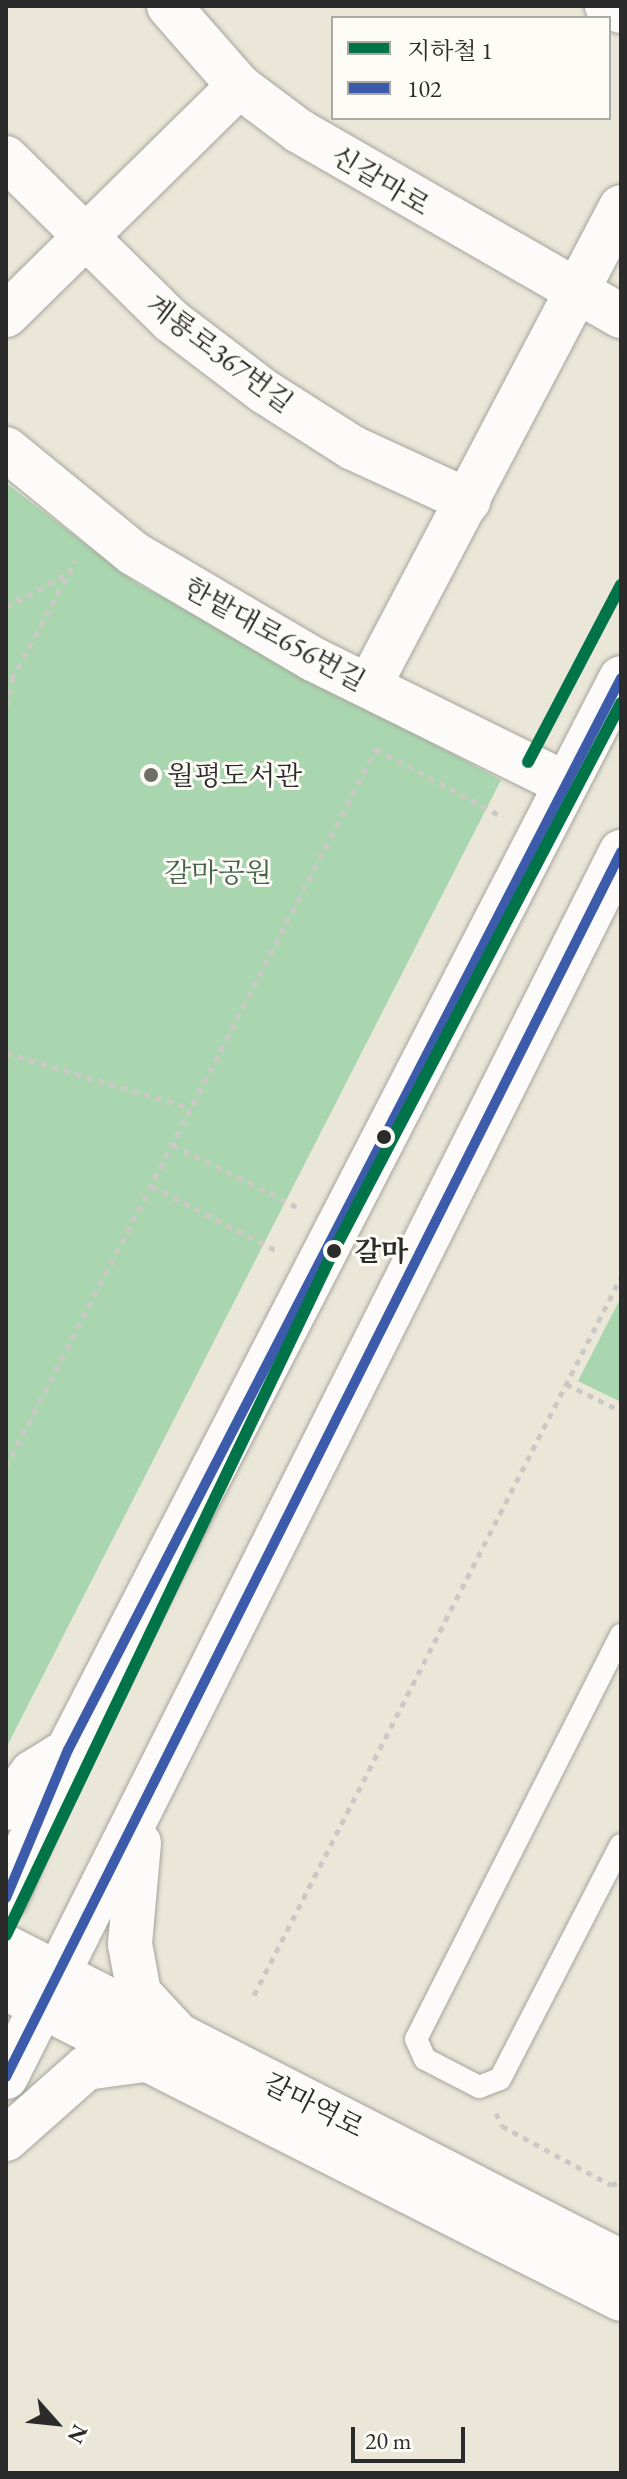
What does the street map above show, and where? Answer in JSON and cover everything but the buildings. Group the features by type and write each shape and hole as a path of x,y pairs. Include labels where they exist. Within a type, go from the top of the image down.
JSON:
{"main road":[{"name":"신갈마로","path":"169,6 239,86 403,195 621,316"},
{"path":"607,6 621,11"},
{"path":"6,315 81,236 239,86"},
{"name":"계룡로367번길","path":"6,158 81,236 170,320 265,392 353,448 468,501"},
{"path":"369,686 621,207"},
{"name":"한밭대로656번길","path":"6,449 133,553 369,686 566,784"},
{"path":"6,1898 68,1750 621,678"},
{"path":"6,2077 37,1991 151,1789 621,852"},
{"path":"6,1808 32,1773 68,1750"},
{"path":"6,2139 86,2068 161,2047 139,1993 130,1944 135,1857 151,1789"},
{"name":"갈마역로","path":"6,1947 37,1991 621,2262"},
{"name":"갈마역로","path":"161,2047 621,2299"}],"lane":[{"path":"621,1635 416,2039 425,2059 479,2087 500,2079 621,1845"}],"path":[{"path":"6,706 66,574 99,525"},
{"path":"6,607 66,574"},
{"path":"6,1467 376,749 508,819"},
{"path":"6,1053 191,1108"},
{"path":"173,1145 306,1212"},
{"path":"152,1186 284,1255"},
{"path":"254,1995 621,1277"},
{"path":"566,1384 621,1411"},
{"path":"492,2105 502,2126 611,2185 621,2181"}],"green space":[{"name":"갈마공원","path":"6,483 136,583 501,780 6,1748"},
{"path":"621,1297 621,1402 578,1381"}],"metro line":[{"name":"1","path":"528,762 621,585"},
{"name":"1","path":"6,1935 333,1252 621,703"}],"transit line":[{"name":"102","path":"6,1898 68,1750 621,678"},
{"name":"102","path":"6,2077 621,852"}],"place":[{"name":"월평도서관","path":"151,775"},
{"name":"갈마","path":"334,1251"}]}
